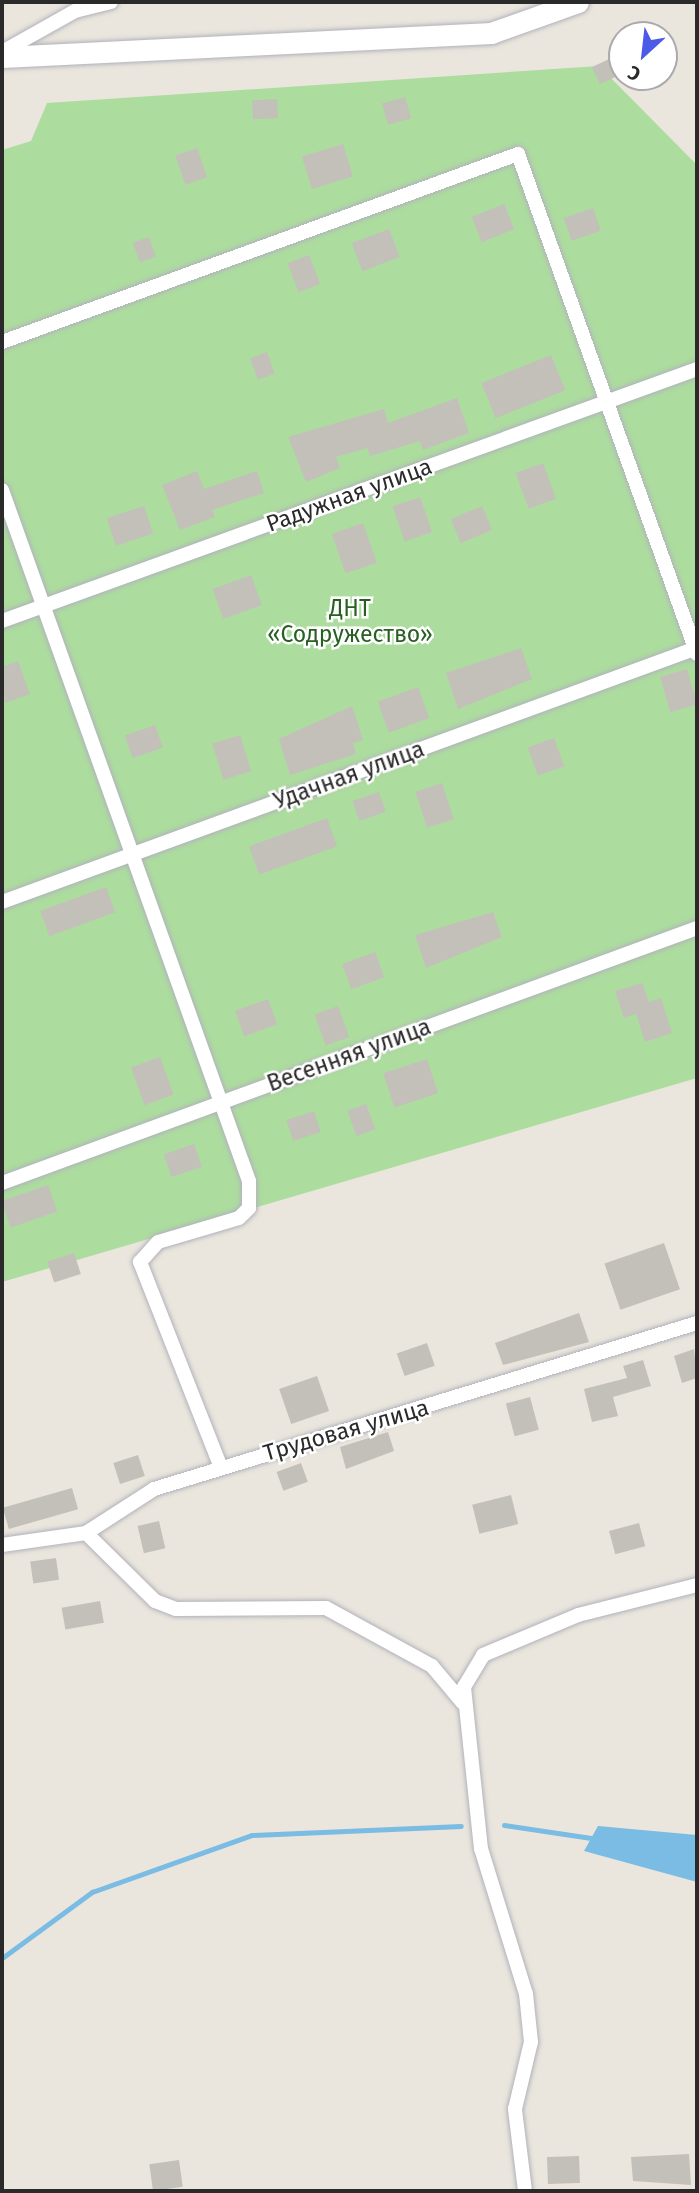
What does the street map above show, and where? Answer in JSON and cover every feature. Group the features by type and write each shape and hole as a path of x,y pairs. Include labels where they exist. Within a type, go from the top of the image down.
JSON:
{"street":[{"path":"2,52 75,11 111,2"},
{"path":"2,57 491,33 578,2"},
{"path":"2,342 518,155 697,650"},
{"name":"Радужная улица","path":"2,621 697,369"},
{"path":"2,490 249,1181 248,1208 239,1218 158,1242 140,1262 221,1468"},
{"name":"Удачная улица","path":"2,902 697,650"},
{"name":"Весенняя улица","path":"2,1183 697,928"},
{"name":"Трудовая улица","path":"2,1545 86,1533 154,1489 697,1323"},
{"path":"86,1533 155,1601 176,1609 326,1608 432,1666 463,1703"},
{"path":"525,2191 515,2109 531,2042 526,1994 481,1849 463,1703 469,1672 482,1655 578,1615 697,1585"}],"green space":[{"name":"ДНТ «Содружество»","path":"599,66 608,75 608,91 624,91 697,165 697,1078 2,1282 2,150 31,141 47,103"}],"water":[{"path":"598,1826 697,1835 697,1882 584,1851"}],"building":[{"path":"608,60 608,80 600,84 592,67"},
{"path":"405,97 411,118 388,125 382,104"},
{"path":"277,99 278,118 253,119 252,100"},
{"path":"343,144 353,177 312,189 302,157"},
{"path":"197,148 207,177 185,185 175,155"},
{"path":"504,204 514,229 482,242 472,217"},
{"path":"593,208 601,231 572,241 564,218"},
{"path":"389,229 400,257 362,271 352,243"},
{"path":"149,237 156,257 140,262 133,243"},
{"path":"309,255 320,284 299,292 288,263"},
{"path":"267,352 275,374 258,380 250,358"},
{"path":"551,355 565,390 496,418 481,383"},
{"path":"457,398 469,433 423,450 420,441 370,456 367,448 336,457 340,468 306,482 288,437 384,409 388,423"},
{"path":"543,463 556,499 529,509 516,473"},
{"path":"197,471 204,489 257,471 264,493 212,510 215,517 180,530 162,485"},
{"path":"420,497 432,532 405,541 393,506"},
{"path":"144,506 153,534 116,546 107,518"},
{"path":"482,506 492,530 461,543 451,519"},
{"path":"363,523 377,563 345,573 332,534"},
{"path":"251,575 262,605 223,619 212,589"},
{"path":"521,648 532,679 458,709 446,673"},
{"path":"18,661 30,694 5,703 2,667"},
{"path":"687,669 697,705 670,712 660,677"},
{"path":"418,687 429,718 389,733 378,702"},
{"path":"352,706 363,740 353,743 356,754 290,775 279,739"},
{"path":"155,725 163,748 133,758 125,735"},
{"path":"240,735 251,771 223,780 212,743"},
{"path":"554,738 564,766 538,776 528,748"},
{"path":"442,783 454,819 427,828 415,792"},
{"path":"379,792 386,812 359,821 353,801"},
{"path":"327,818 337,846 259,875 249,846"},
{"path":"106,887 115,912 49,936 40,911"},
{"path":"493,912 502,937 426,968 415,935"},
{"path":"375,952 384,977 351,989 342,964"},
{"path":"642,983 649,1002 661,998 672,1033 645,1042 636,1014 624,1018 615,991"},
{"path":"268,999 277,1024 244,1036 235,1011"},
{"path":"338,1006 349,1037 326,1046 315,1015"},
{"path":"160,1057 174,1095 145,1105 131,1068"},
{"path":"427,1059 438,1093 394,1107 383,1073"},
{"path":"366,1104 375,1129 356,1136 347,1111"},
{"path":"314,1111 321,1132 293,1141 286,1120"},
{"path":"194,1144 202,1167 172,1177 164,1154"},
{"path":"48,1185 57,1211 11,1227 2,1201"},
{"path":"664,1243 680,1289 620,1310 604,1264"},
{"path":"74,1253 81,1274 54,1283 47,1262"},
{"path":"579,1313 589,1342 503,1365 495,1343"},
{"path":"427,1343 435,1366 405,1376 397,1353"},
{"path":"694,1349 697,1378 682,1383 674,1356"},
{"path":"643,1360 651,1386 613,1397 618,1416 592,1422 584,1389 627,1378 623,1366"},
{"path":"317,1376 329,1411 291,1424 279,1389"},
{"path":"530,1397 539,1430 515,1436 506,1403"},
{"path":"388,1432 394,1451 346,1469 340,1447"},
{"path":"138,1455 145,1476 120,1484 113,1463"},
{"path":"301,1463 308,1482 283,1491 277,1472"},
{"path":"72,1488 78,1509 9,1529 3,1508"},
{"path":"511,1495 518,1524 479,1534 472,1505"},
{"path":"159,1521 165,1548 144,1553 138,1526"},
{"path":"639,1523 645,1546 615,1554 609,1531"},
{"path":"56,1558 59,1580 33,1583 30,1562"},
{"path":"100,1601 104,1623 65,1629 62,1608"},
{"path":"689,2154 691,2185 633,2181 631,2157"},
{"path":"579,2156 580,2183 548,2184 547,2157"},
{"path":"179,2160 183,2187 153,2191 149,2164"}],"waterway":[{"path":"504,1825 591,1838"},
{"path":"2,1958 92,1892 252,1835 461,1826"}]}
